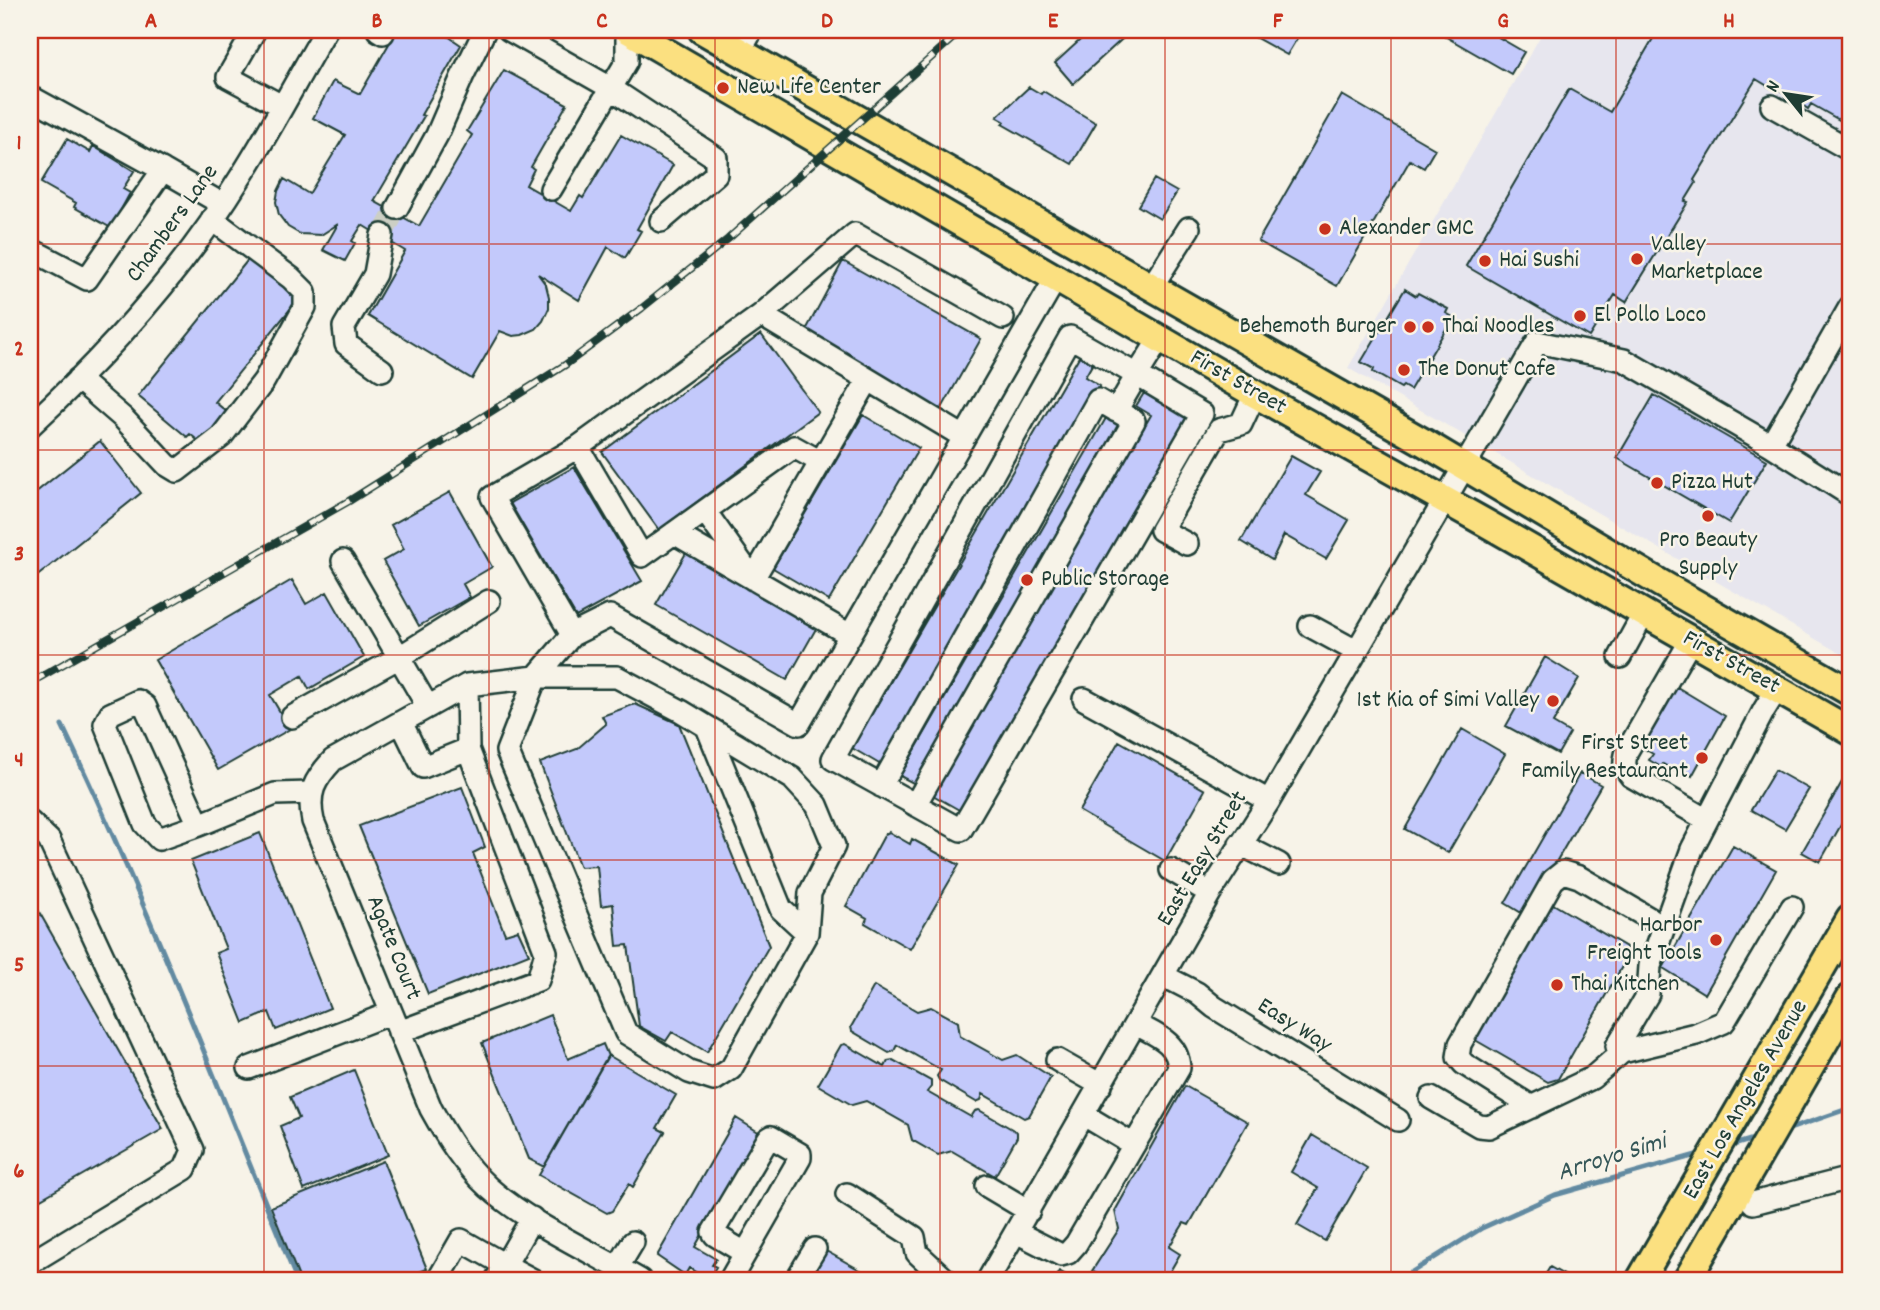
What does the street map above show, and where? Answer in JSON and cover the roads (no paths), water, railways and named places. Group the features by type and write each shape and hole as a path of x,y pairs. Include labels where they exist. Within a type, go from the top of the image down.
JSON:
{"main road":[{"name":"First Street","path":"627,30 1255,394 1850,731"},
{"name":"First Street","path":"702,30 746,41 1152,286 1850,692"},
{"name":"East Los Angeles Avenue","path":"1640,1280 1850,919"},
{"name":"East Los Angeles Avenue","path":"1687,1280 1743,1203 1843,1009"}],"street":[{"path":"255,30 228,77 282,106"},
{"name":"Chambers Lane","path":"30,426 129,326 188,253 240,179 326,30"},
{"path":"377,30 383,33 384,30"},
{"path":"397,208 437,135 485,30"},
{"path":"509,30 609,87 716,158 716,174 661,221"},
{"path":"551,189 609,87 627,61 627,30"},
{"path":"32,97 163,170 217,212 305,292 305,307 264,381 222,437 177,471 167,465 123,418 78,379"},
{"path":"1772,106 1850,150"},
{"path":"30,249 87,279 163,170"},
{"path":"1152,286 1189,228"},
{"path":"572,635 492,497 578,447 761,316 855,234 1003,317"},
{"path":"382,235 375,274 344,327 345,344 382,370"},
{"path":"199,825 145,706 138,701 110,714 105,724 145,824 159,839 199,825 275,794 311,793 318,776 333,760 467,685 536,677 617,677 792,778 817,805 834,846 810,893 807,933 732,1069 714,1080 689,1073 626,1033 507,751 536,677 572,635 610,616 799,724 1056,278"},
{"path":"1850,306 1771,445 1850,495"},
{"path":"761,316 964,437"},
{"path":"1070,337 1137,375 1202,414 961,830 833,759 1070,337"},
{"path":"1116,411 1160,338"},
{"name":"East Easy Street","path":"988,1280 1210,893 1269,801 1537,342 1624,360 1771,445"},
{"path":"753,579 868,380"},
{"path":"1187,544 1161,530 1219,430 1241,424 1255,394"},
{"path":"881,786 1098,400 1134,421 915,805"},
{"path":"578,447 642,556 794,447 821,462"},
{"path":"705,511 753,579"},
{"path":"674,533 850,635"},
{"path":"343,561 428,707"},
{"path":"292,717 398,659 489,601"},
{"path":"1620,657 1644,613"},
{"path":"1310,626 1356,651"},
{"path":"1690,640 1624,761 1625,770 1631,776 1707,820"},
{"path":"249,1068 538,980 546,952 468,749 467,685"},
{"path":"1622,1052 1617,1046 1648,994 1650,966 1692,849 1777,689"},
{"path":"1084,699 1269,801"},
{"path":"401,722 423,767 468,749"},
{"path":"707,727 781,909 807,933"},
{"name":"Agate Court","path":"311,793 313,821 430,1109 447,1139 488,1187 514,1208 639,1280"},
{"path":"30,822 49,840 193,1150 185,1169 30,1263"},
{"path":"1240,844 1279,864"},
{"path":"1171,870 1210,893"},
{"path":"1532,1107 1464,1064 1458,1057 1460,1044 1553,880 1563,873 1579,877 1664,927"},
{"path":"1431,1098 1479,1126 1489,1127 1592,1078 1622,1052 1696,1034 1724,1022 1792,907"},
{"name":"Easy Way","path":"1164,975 1398,1120"},
{"path":"1016,1232 1061,1255 1076,1244 1179,1068 1179,1057 1174,1048 1136,1024"},
{"path":"1057,1060 1101,1085"},
{"path":"1084,1115 1134,1145"},
{"path":"730,1280 800,1158 800,1154 771,1137 713,1232 715,1236 745,1253"},
{"path":"1743,1203 1850,1178"},
{"path":"987,1186 1029,1211"},
{"path":"847,1194 914,1237 917,1253 947,1280"},
{"path":"501,1272 532,1218"},
{"path":"438,1280 461,1240 501,1272 533,1280"},
{"path":"618,1267 633,1242"},
{"path":"796,1280 815,1248"}],"waterway":[{"path":"62,725 125,862 297,1280"},
{"name":"Arroyo Simi","path":"1784,1131 1850,1108"},
{"name":"Arroyo Simi","path":"1730,1146 1757,1138"},
{"name":"Arroyo Simi","path":"1399,1280 1482,1228 1555,1195 1703,1153"}],"tunnel":[{"path":"382,235 397,208"}],"railway":[{"path":"30,683 349,501 565,365 728,239 962,30"}],"place":[{"name":"New Life Center","path":"723,88"},
{"name":"Alexander GMC","path":"1325,229"},
{"name":"Valley Marketplace","path":"1637,259"},
{"name":"Hai Sushi","path":"1485,261"},
{"name":"El Pollo Loco","path":"1580,316"},
{"name":"Behemoth Burger","path":"1410,327"},
{"name":"Thai Noodles","path":"1428,327"},
{"name":"The Donut Cafe","path":"1404,370"},
{"name":"Pizza Hut","path":"1657,483"},
{"name":"Pro Beauty Supply","path":"1708,516"},
{"name":"Public Storage","path":"1027,580"},
{"name":"1st Kia of Simi Valley","path":"1553,701"},
{"name":"First Street Family Restaurant","path":"1702,758"},
{"name":"Harbor Freight Tools","path":"1716,940"},
{"name":"Thai Kitchen","path":"1557,985"}]}
